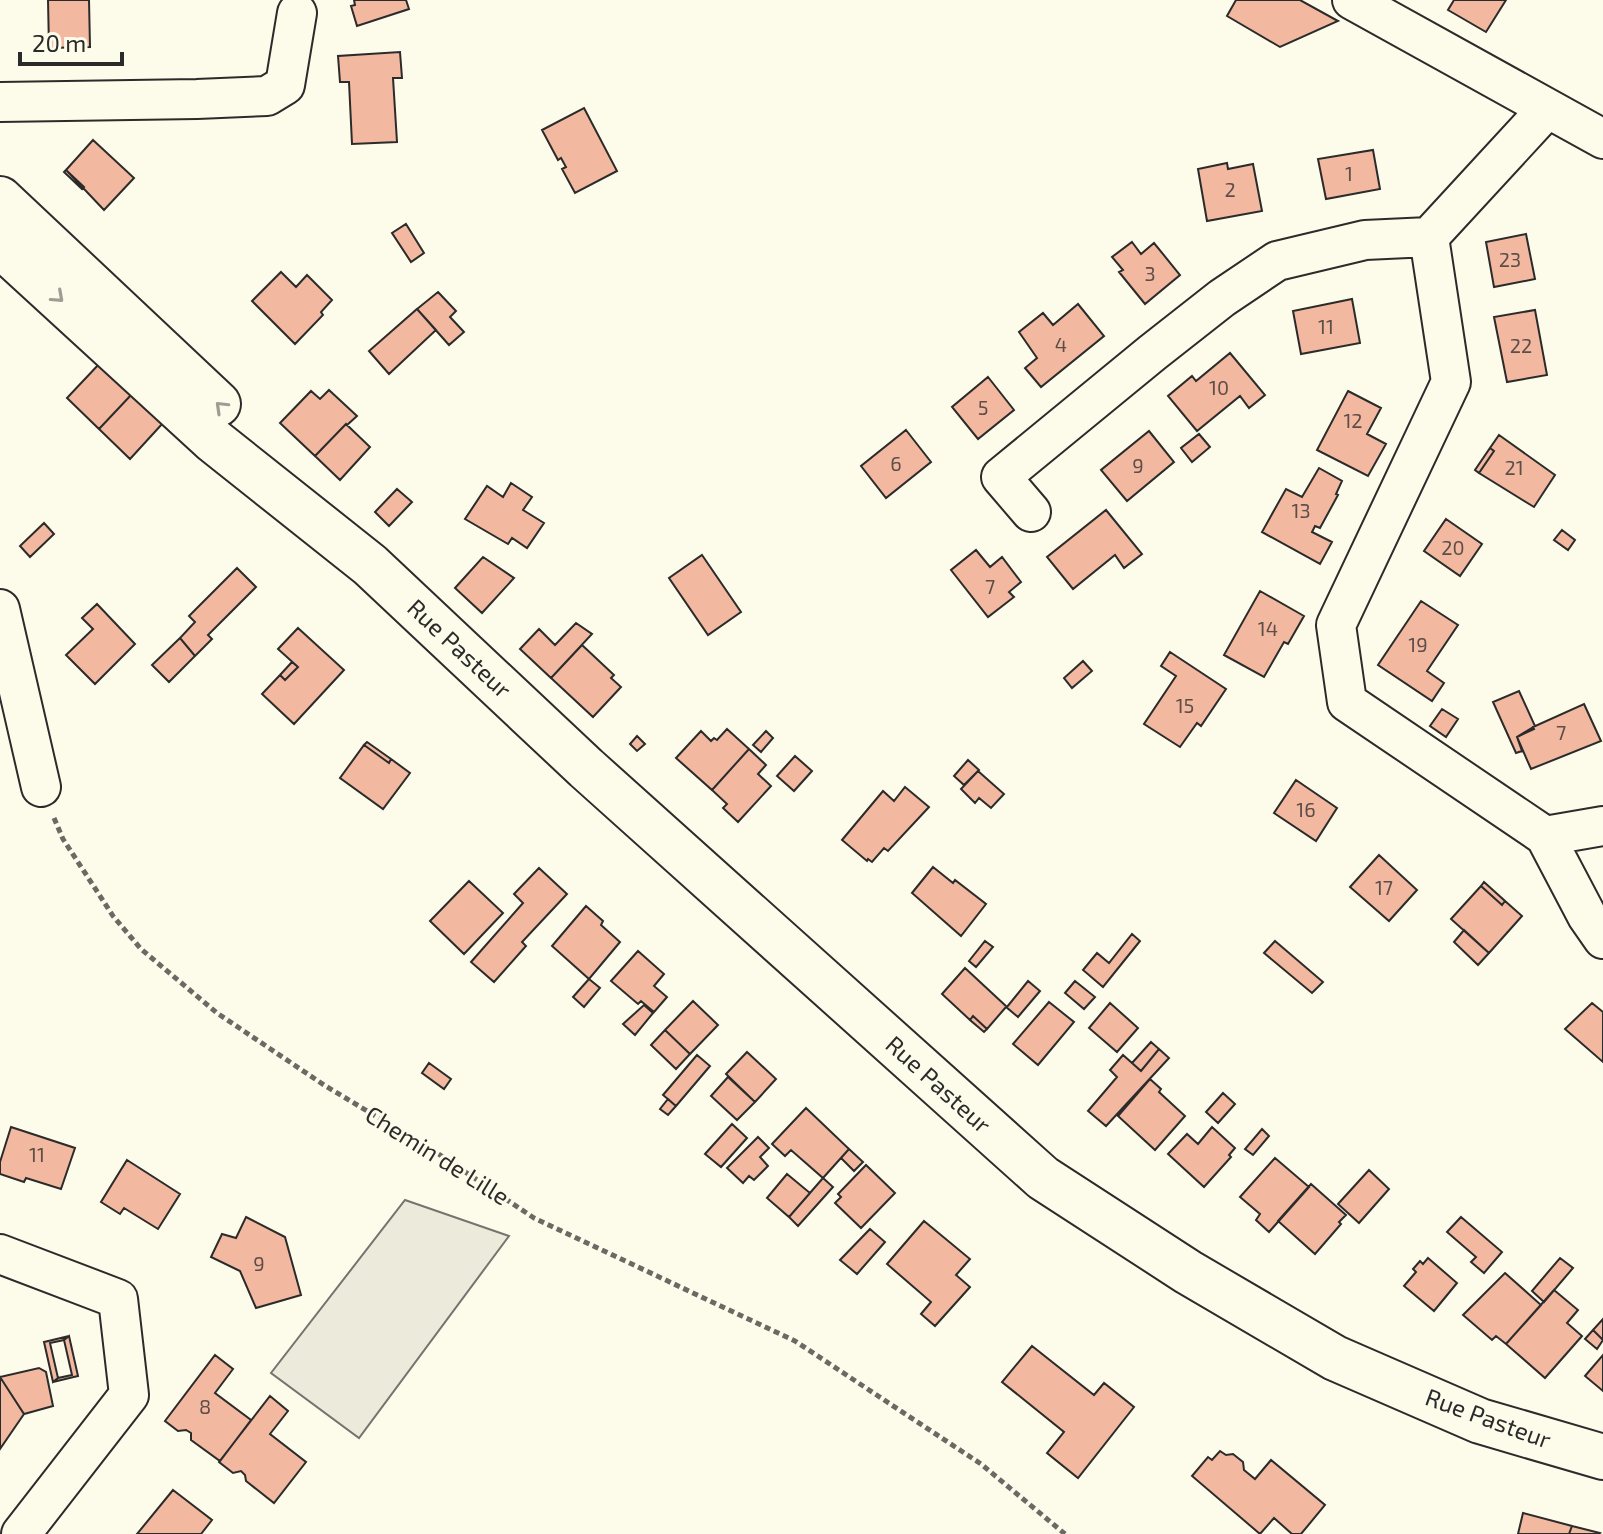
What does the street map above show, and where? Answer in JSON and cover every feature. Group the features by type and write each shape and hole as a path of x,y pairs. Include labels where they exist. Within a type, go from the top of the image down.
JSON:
{"main road":[{"name":"Rue Pasteur","path":"3,220 214,441 370,565 586,768 1043,1178 1188,1272 1335,1358 1480,1421 1603,1457"}],"street":[{"path":"1352,0 1603,139"},
{"path":"0,102 267,96 285,85 297,13"},
{"path":"1031,512 1001,477 1222,298 1277,261 1365,240 1429,237 1546,110"},
{"path":"1429,237 1451,382 1336,625 1347,702 1545,836 1587,916 1603,939"},
{"path":"0,609 41,787"},
{"path":"1545,836 1603,826"},
{"path":"0,1254 118,1299 129,1395 21,1534"}],"path":[{"name":"Chemin de Lille","path":"41,787 63,839 113,916 141,949 217,1013 534,1218 795,1341 981,1464 1065,1534"}],"shaded area":[{"path":"405,1200 509,1236 359,1438 271,1373"}],"building":[{"path":"48,0 89,0 90,47 49,48"},
{"path":"354,0 406,0 409,9 357,26 351,6 355,5"},
{"path":"1236,0 1300,0 1338,21 1280,47 1227,16"},
{"path":"1454,0 1506,0 1486,32 1448,10"},
{"path":"400,52 402,78 393,78 397,142 352,144 349,82 340,82 338,56"},
{"path":"584,108 617,171 575,193 562,169 566,167 561,158 558,160 542,130"},
{"path":"93,140 134,178 104,210 66,170"},
{"path":"1373,150 1380,189 1326,199 1318,159"},
{"path":"1227,163 1228,169 1253,164 1262,211 1207,221 1198,169"},
{"path":"66,170 84,187 82,189 64,172"},
{"path":"406,224 424,253 411,262 392,233"},
{"path":"1526,234 1535,279 1494,287 1486,242"},
{"path":"1132,242 1141,254 1154,243 1180,275 1145,304 1119,272 1123,270 1112,257"},
{"path":"281,272 296,287 307,275 332,300 321,312 323,315 295,344 252,301"},
{"path":"438,292 456,311 450,317 464,332 449,345 417,309"},
{"path":"1352,299 1360,343 1301,354 1293,311"},
{"path":"1078,304 1104,336 1041,387 1025,368 1037,358 1019,332 1043,313 1053,325"},
{"path":"417,309 436,330 389,374 369,351"},
{"path":"1535,310 1547,375 1507,382 1494,317"},
{"path":"1230,353 1265,395 1249,408 1240,396 1197,431 1168,396 1192,376 1196,381"},
{"path":"100,363 132,394 99,429 67,398"},
{"path":"988,377 1014,410 978,439 952,407"},
{"path":"329,390 357,416 315,456 280,423 311,391 320,399"},
{"path":"1348,391 1381,408 1367,434 1386,444 1368,476 1317,450"},
{"path":"132,394 163,423 130,459 99,429"},
{"path":"346,424 370,447 340,480 315,456"},
{"path":"906,430 931,462 886,498 861,466"},
{"path":"1149,431 1174,462 1127,501 1101,470"},
{"path":"1199,434 1210,447 1192,462 1181,448"},
{"path":"1499,435 1555,475 1534,507 1479,473 1494,451 1490,448"},
{"path":"1490,448 1494,451 1479,473 1475,470"},
{"path":"1319,468 1342,481 1320,528 1315,526 1312,532 1332,542 1320,564 1262,532 1286,489 1302,497"},
{"path":"511,483 532,497 523,510 544,523 527,548 512,538 508,544 465,519 487,486 503,497"},
{"path":"397,489 412,502 389,526 375,512"},
{"path":"1106,510 1142,554 1124,568 1115,555 1073,589 1047,557"},
{"path":"1446,519 1482,544 1460,576 1424,551"},
{"path":"44,523 54,534 30,557 20,546"},
{"path":"1562,530 1575,540 1568,550 1554,540"},
{"path":"976,550 990,567 1002,557 1021,582 1009,592 1014,597 988,617 951,570"},
{"path":"702,555 741,612 708,635 669,578"},
{"path":"483,557 514,578 482,613 455,588"},
{"path":"237,568 256,587 208,635 212,639 195,656 180,638 195,622 189,616"},
{"path":"1260,591 1304,616 1288,644 1284,642 1264,677 1224,655"},
{"path":"1421,601 1458,625 1427,671 1444,683 1432,701 1378,665"},
{"path":"97,604 135,644 95,684 66,655 93,629 82,618"},
{"path":"576,623 592,634 551,678 520,649 539,629 555,645"},
{"path":"298,628 344,670 294,724 262,694 280,675 285,680 298,667 278,649"},
{"path":"180,638 195,656 169,682 152,665"},
{"path":"582,645 614,675 611,678 621,687 593,717 551,678"},
{"path":"1170,652 1226,689 1201,726 1197,723 1180,747 1144,724 1176,676 1161,666"},
{"path":"1083,661 1092,671 1072,688 1064,678"},
{"path":"292,662 298,667 285,680 280,675"},
{"path":"1519,691 1535,726 1517,737 1522,751 1516,753 1493,702"},
{"path":"1584,704 1601,741 1531,769 1517,737"},
{"path":"1442,709 1458,719 1446,737 1430,726"},
{"path":"727,729 749,749 712,790 676,758 701,731 711,741 714,738 717,740"},
{"path":"766,731 773,738 761,752 753,745"},
{"path":"637,736 645,744 637,751 630,744"},
{"path":"367,742 391,759 389,763 364,745"},
{"path":"364,745 410,773 383,809 340,778"},
{"path":"749,749 766,765 758,774 771,786 738,822 723,808 727,804 712,790"},
{"path":"795,756 812,771 794,791 777,776"},
{"path":"968,760 979,770 964,785 954,776"},
{"path":"978,771 1004,794 991,808 979,798 975,803 961,789"},
{"path":"1296,780 1337,808 1316,841 1274,813"},
{"path":"905,787 929,807 888,851 884,848 872,862 867,861 842,840 883,791 894,801"},
{"path":"1379,855 1417,890 1389,921 1350,887"},
{"path":"933,867 986,904 961,936 912,893"},
{"path":"539,868 567,894 522,942 526,946 494,982 471,962 523,903 514,894"},
{"path":"469,881 503,913 464,954 430,921"},
{"path":"1484,882 1505,901 1502,905 1481,886"},
{"path":"1481,886 1502,905 1505,901 1522,916 1489,953 1451,919"},
{"path":"586,906 620,942 589,979 552,946"},
{"path":"1464,930 1489,953 1478,965 1454,942"},
{"path":"1132,934 1140,941 1103,987 1083,970 1097,953 1109,963"},
{"path":"985,941 993,947 976,967 969,961"},
{"path":"1275,941 1323,982 1312,993 1264,953"},
{"path":"638,951 664,974 654,986 667,997 654,1012 641,1001 638,1004 611,981"},
{"path":"965,968 1007,1007 1028,981 1040,991 1018,1017 1006,1007 987,1029 973,1016 970,1020 942,994"},
{"path":"589,979 600,988 584,1007 573,997"},
{"path":"1075,981 1095,997 1084,1009 1065,993"},
{"path":"693,1001 718,1025 690,1054 665,1030"},
{"path":"1049,1002 1074,1022 1038,1065 1013,1044"},
{"path":"1110,1003 1138,1028 1117,1052 1089,1028"},
{"path":"1592,1003 1603,1012 1603,1062 1565,1029"},
{"path":"644,1005 653,1013 635,1035 623,1024"},
{"path":"973,1016 987,1029 984,1032 970,1020"},
{"path":"665,1030 690,1054 676,1069 651,1045"},
{"path":"1151,1042 1159,1049 1141,1071 1132,1063"},
{"path":"1159,1049 1169,1058 1106,1126 1088,1111 1117,1077 1110,1070 1123,1055 1141,1071"},
{"path":"747,1052 776,1079 755,1102 726,1074"},
{"path":"697,1055 710,1066 676,1106 663,1095"},
{"path":"429,1063 451,1079 444,1089 422,1073"},
{"path":"728,1077 755,1102 737,1120 711,1096"},
{"path":"1150,1079 1185,1116 1155,1150 1118,1116"},
{"path":"1223,1093 1235,1104 1218,1123 1206,1112"},
{"path":"668,1099 676,1106 668,1115 660,1109"},
{"path":"806,1108 849,1149 823,1178 791,1150 785,1156 772,1144"},
{"path":"732,1124 747,1138 721,1167 705,1154"},
{"path":"11,1127 75,1148 61,1189 0,1174 0,1162"},
{"path":"1212,1127 1235,1148 1229,1155 1231,1157 1204,1187 1168,1154 1187,1134 1198,1144"},
{"path":"1262,1129 1269,1136 1253,1155 1245,1149"},
{"path":"758,1137 769,1148 760,1157 768,1166 754,1180 749,1176 743,1183 727,1168"},
{"path":"849,1149 863,1162 854,1171 841,1158"},
{"path":"1275,1158 1309,1187 1269,1232 1256,1220 1260,1214 1240,1197"},
{"path":"127,1160 180,1194 158,1229 124,1208 120,1214 101,1202"},
{"path":"866,1165 895,1193 861,1228 835,1203 841,1197 838,1194"},
{"path":"1369,1170 1389,1189 1359,1223 1338,1204"},
{"path":"787,1174 810,1193 789,1217 767,1198"},
{"path":"823,1178 833,1187 798,1226 789,1217"},
{"path":"1311,1184 1346,1215 1315,1254 1278,1221"},
{"path":"246,1217 285,1237 301,1295 256,1308 240,1271 211,1257 222,1234 236,1238"},
{"path":"1461,1217 1502,1252 1484,1273 1471,1262 1476,1257 1447,1232"},
{"path":"924,1221 970,1259 956,1275 970,1287 935,1326 921,1314 931,1302 887,1264"},
{"path":"870,1229 885,1242 857,1274 840,1260"},
{"path":"1428,1258 1457,1283 1434,1311 1404,1286 1416,1272 1413,1269"},
{"path":"1560,1258 1573,1268 1544,1302 1532,1291"},
{"path":"1505,1273 1541,1305 1506,1344 1496,1336 1492,1340 1463,1315"},
{"path":"1554,1290 1578,1310 1567,1323 1582,1336 1545,1378 1506,1344"},
{"path":"1603,1319 1603,1340 1593,1330"},
{"path":"1593,1330 1603,1340 1597,1349 1585,1339"},
{"path":"69,1336 50,1343 58,1378 53,1382 44,1342"},
{"path":"69,1336 78,1376 53,1382 72,1375 64,1340"},
{"path":"1032,1346 1094,1395 1104,1383 1134,1407 1078,1478 1047,1453 1064,1432 1002,1382"},
{"path":"215,1355 233,1369 215,1393 251,1420 220,1461 191,1440 191,1433 178,1431 165,1421"},
{"path":"1603,1355 1603,1391 1585,1376"},
{"path":"39,1368 46,1372 53,1406 24,1414 0,1377"},
{"path":"0,1377 24,1414 0,1449"},
{"path":"270,1396 288,1411 270,1434 306,1462 274,1503 246,1481 241,1471 233,1473 219,1462"},
{"path":"1220,1451 1226,1455 1233,1454 1243,1462 1244,1470 1255,1479 1271,1460 1325,1505 1301,1534 1292,1534 1274,1518 1260,1534 1192,1476 1208,1457 1212,1460"},
{"path":"173,1490 212,1520 201,1534 137,1534"},
{"path":"1523,1513 1572,1526 1569,1534 1518,1534"},
{"path":"1572,1526 1600,1533 1569,1534"}]}
